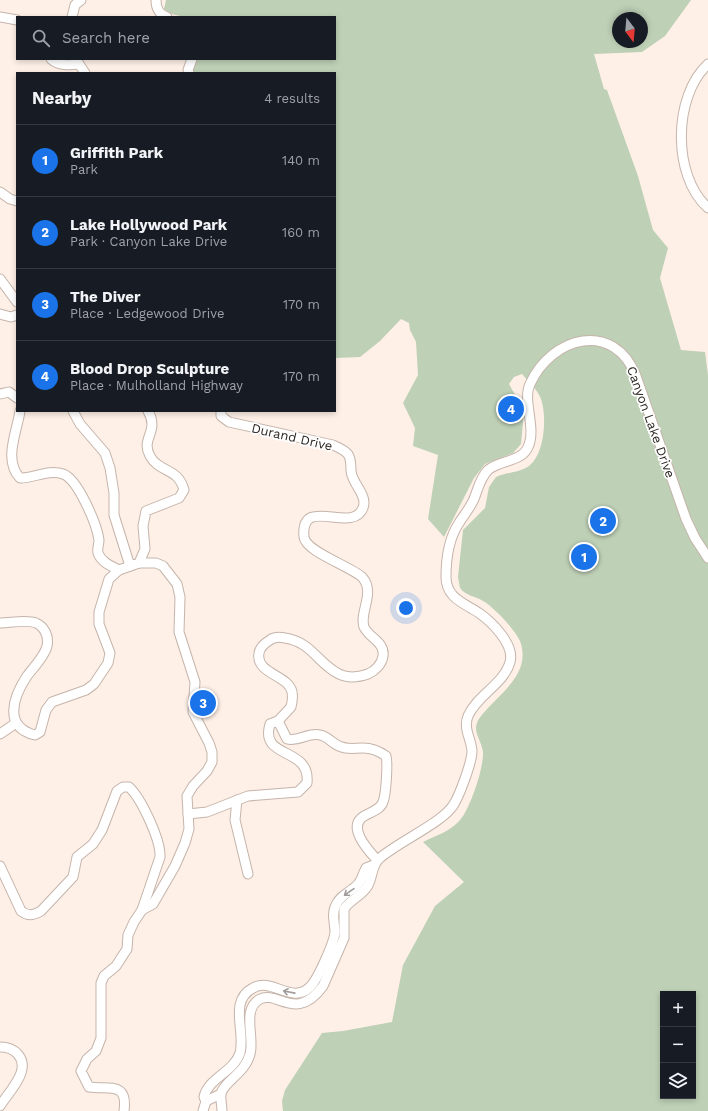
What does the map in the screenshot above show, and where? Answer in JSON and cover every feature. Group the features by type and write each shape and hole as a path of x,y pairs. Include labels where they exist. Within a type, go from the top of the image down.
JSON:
{"street":[{"path":"72,16 75,5 81,0"},
{"path":"156,0 156,8 164,16"},
{"path":"0,17 16,20"},
{"path":"52,60 55,63 68,65 81,62 86,72"},
{"path":"189,72 192,60"},
{"path":"708,64 693,86 685,107 681,130 682,150 688,176 693,190 708,208"},
{"path":"0,192 10,199 16,200"},
{"path":"0,279 16,301"},
{"path":"0,314 11,317 16,315"},
{"name":"Canyon Lake Drive","path":"376,862 451,809 458,798 471,757 471,748 466,727 469,714 504,673 510,662 510,651 504,640 485,618 455,598 448,588 446,577 451,538 458,524 472,504 483,476 493,466 521,456 528,449 531,438 531,410 528,392 531,381 553,353 574,342 595,340 614,347 629,360 686,519 695,538 708,558"},
{"path":"0,394 9,392 16,397"},
{"path":"20,412 12,454 13,466 16,473 20,478 29,478 56,473 64,474 73,482 80,493 94,524 99,540 98,552 106,563 119,570"},
{"path":"74,412 80,424 105,453 108,460 114,493 114,515 134,564"},
{"path":"134,564 145,549 143,526 146,511 179,498 184,490 181,480 151,457 147,450 147,441 153,427 153,420 149,412"},
{"name":"Durand Drive","path":"221,412 221,416 229,422 333,445 343,450 350,456 352,463 352,479 363,498 363,507 356,516 350,519 321,515 311,517 306,523 304,539 308,545 350,568 363,578 367,590 367,603 363,619 364,627 381,646 384,656 381,664 372,672 349,677 338,674 299,642 287,638 273,638 264,643 259,652 259,661 264,668 289,686 292,692 291,707 278,721"},
{"path":"0,624 27,622 36,623 44,629 47,637 47,647 26,677 14,706 13,715 16,723 28,734 35,736 40,732 46,710 52,702 86,690 104,671 108,663 110,653 99,624 99,612 109,579 119,570 134,564 156,563 163,566 177,584 180,597 179,632 195,682 193,712 212,752 212,762 207,771 193,786 187,796 189,829 185,843 175,866 163,884 153,904 142,910"},
{"path":"188,814 207,812 248,796 298,792 308,784 306,768 300,761 281,752 269,740 268,731 270,724 278,721 287,739 298,740 319,734 338,746 349,749 364,748 377,750 386,756 388,765 385,774 383,802 377,809 362,817 357,825 357,830 376,862 373,874 366,889 344,909 344,938 323,986 312,998 295,1004 286,1004 266,998 255,1003 250,1017 251,1054 243,1069 221,1094 206,1101"},
{"path":"0,734 16,723"},
{"path":"0,866 21,911 28,915 34,915 41,911 73,877 77,857 93,844 102,830 117,791 122,787 129,787 134,792 153,828 160,849 160,857 142,910 128,935 127,949 123,958 104,976 100,993 101,1038 96,1051 87,1059 81,1071 89,1087 100,1089 109,1087 118,1089 123,1093 125,1101 124,1111"},
{"path":"238,800 235,820 248,874"},
{"path":"203,1111 206,1101 204,1097 205,1093 234,1063 240,1052 239,1013 244,996 252,988 260,985 274,987 288,993 295,994 301,993 311,986 334,936 335,905 343,895 358,884 366,868 376,862"},
{"path":"0,1047 7,1047 16,1051 20,1056 22,1064 21,1074 0,1106"},
{"path":"221,1076 228,1085"},
{"path":"221,1094 222,1111"}],"green space":[{"path":"166,0 691,0 665,36 648,48 648,12 612,12 612,48 648,48 642,52 594,54 604,89 607,90 638,176 653,230 668,248 660,278 681,350 705,352 708,375 708,1111 283,1111 282,1101 285,1090 322,1033 343,1031 392,1022 403,965 435,906 464,882 423,842 443,833 456,824 464,815 472,798 483,759 483,752 476,730 477,723 482,715 514,679 522,661 522,651 518,637 498,613 480,599 465,593 460,588 458,577 463,530 485,508 489,487 496,477 525,468 534,460 541,444 544,415 541,399 535,389 522,374 514,377 509,384 524,411 521,444 513,453 485,464 474,478 444,537 428,519 438,455 413,446 415,428 403,403 418,375 416,342 410,330 409,323 401,319 380,341 360,357 336,358 336,72 193,72 192,70 195,60 336,60 336,16 180,16 172,14 164,9"}],"place":[{"name":"Blood Drop Sculpture","path":"511,409"},
{"name":"Lake Hollywood Park","path":"603,521"},
{"name":"Griffith Park","path":"584,557"},
{"name":"The Diver","path":"203,703"}]}
